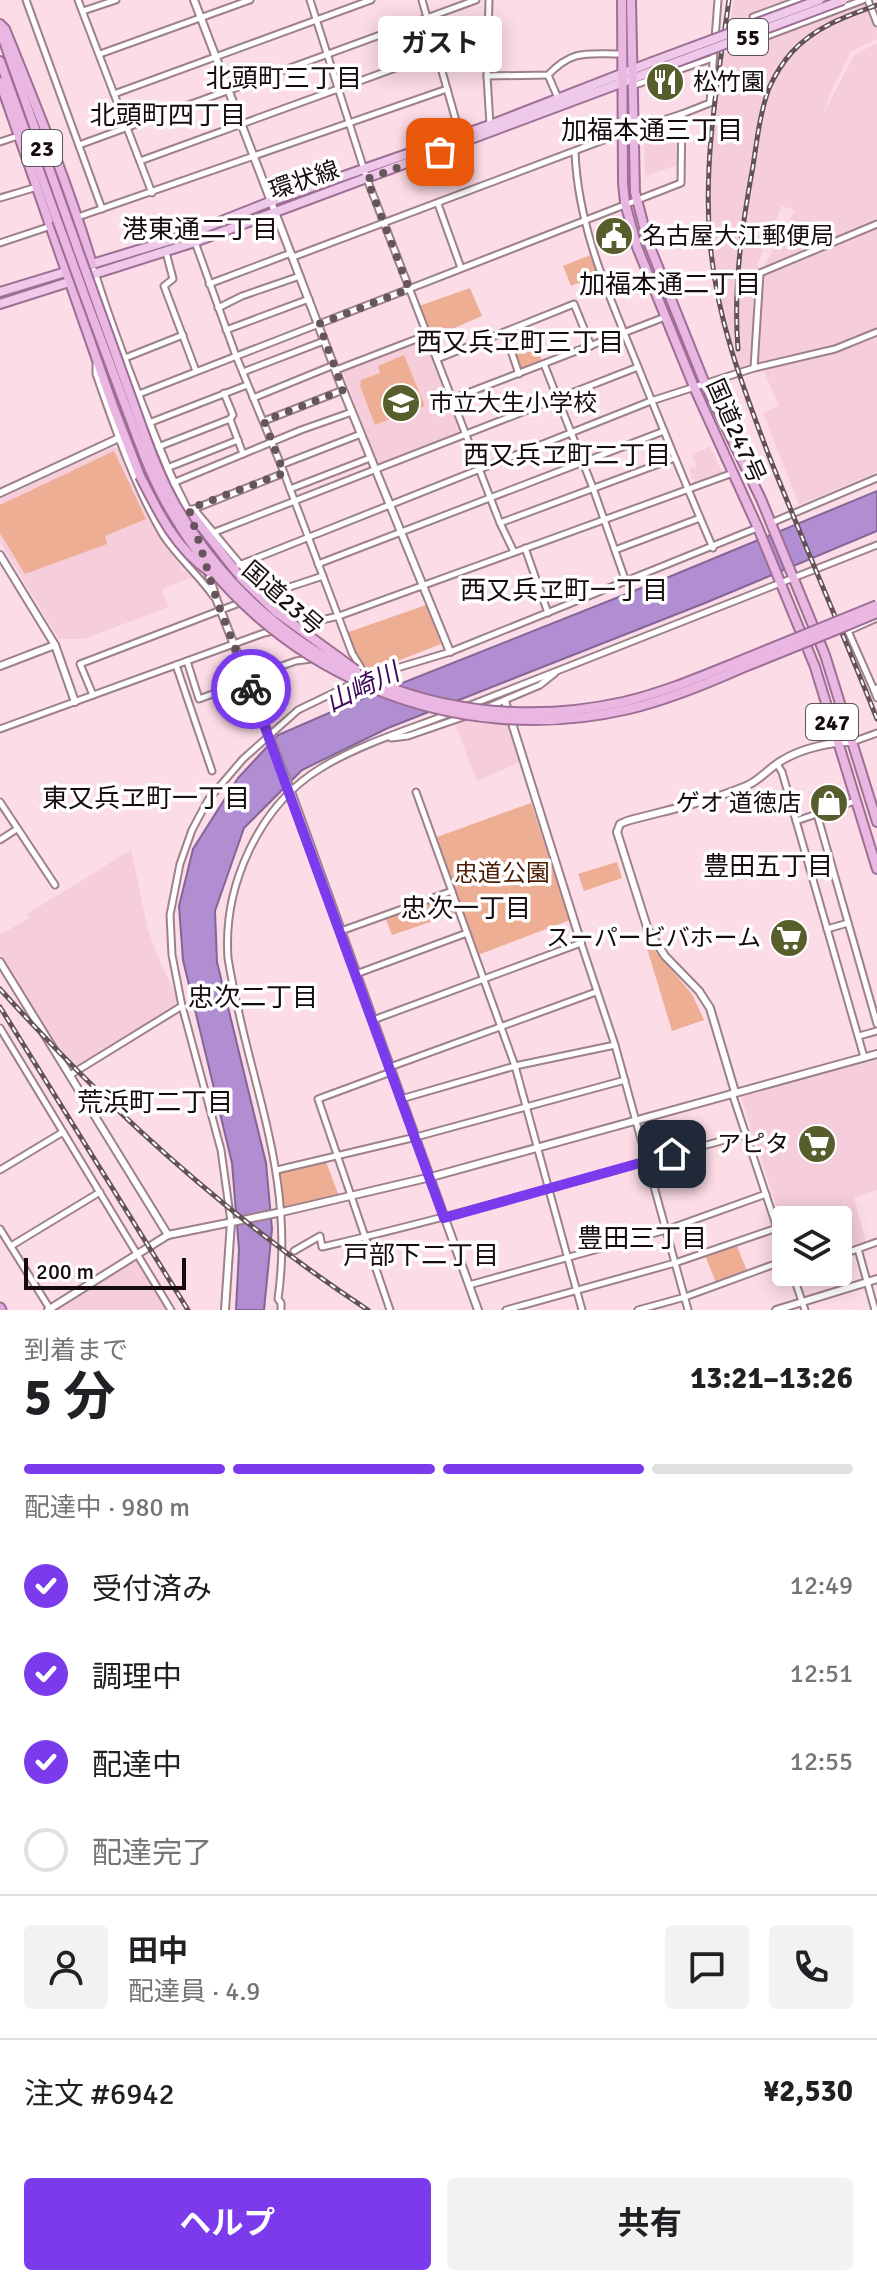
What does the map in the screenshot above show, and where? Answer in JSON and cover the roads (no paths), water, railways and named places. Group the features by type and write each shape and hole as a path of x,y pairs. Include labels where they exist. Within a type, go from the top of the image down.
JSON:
{"highway":[{"name":"国道247号","path":"622,0 621,54 628,77 636,200 648,242 705,384 772,525 834,679 877,822"},
{"name":"国道247号","path":"631,0 622,133 625,203 637,247 815,667 877,869"},
{"name":"国道23号","path":"0,27 152,453 174,502 213,560 236,587 268,617 331,661 414,697 473,710 532,713 588,708 624,702 671,688 877,605"},
{"path":"0,27 5,29 27,82 78,217 92,264"},
{"name":"国道23号","path":"0,61 3,87 153,475 171,513 218,577 269,629 335,672 410,703 443,712 503,720 572,718 630,709 715,680 877,616"},
{"path":"3,87 140,476 178,543 197,563 218,577"},
{"path":"191,510 241,578 275,611 367,678"},
{"path":"0,1301 2,1309"}],"main road":[{"name":"環状線","path":"0,292 181,237 366,174 628,77 819,0"},
{"name":"環状線","path":"652,66 843,0"},
{"name":"環状線","path":"366,174 558,98 628,77"},
{"name":"環状線","path":"0,304 195,242 274,205"}],"street":[{"path":"26,0 102,209"},
{"path":"78,0 152,193"},
{"path":"82,11 116,0"},
{"path":"194,0 343,390 450,652"},
{"path":"100,54 250,0"},
{"path":"310,0 384,223 490,498 514,552"},
{"path":"114,94 371,0"},
{"path":"422,0 460,135"},
{"path":"79,145 476,0"},
{"path":"489,0 487,76 490,125"},
{"path":"633,130 710,103 718,0"},
{"path":"761,38 753,17 799,0"},
{"path":"743,45 865,0 877,23"},
{"path":"140,161 489,34"},
{"path":"487,76 548,75 561,60 579,54 621,54"},
{"path":"628,77 713,58"},
{"path":"548,75 558,98"},
{"path":"78,217 447,89"},
{"path":"139,394 681,183 682,114"},
{"path":"209,284 438,204 622,133"},
{"path":"0,142 19,136"},
{"path":"575,152 589,242 713,548"},
{"path":"0,198 38,187"},
{"path":"438,204 461,268"},
{"path":"754,368 760,273 877,224"},
{"path":"0,243 51,226"},
{"path":"195,242 247,385 264,421 352,653 367,678"},
{"path":"166,252 173,279 164,286 196,371"},
{"path":"92,264 173,483 191,510 215,532 266,595"},
{"path":"218,308 300,276"},
{"path":"226,330 309,299"},
{"path":"437,359 574,304 591,346"},
{"path":"452,399 665,317"},
{"path":"239,565 651,401 754,368 835,349 877,332"},
{"path":"505,333 519,374"},
{"path":"125,358 183,335"},
{"path":"253,398 427,335"},
{"path":"243,372 324,341"},
{"path":"96,354 96,374 119,438 162,533 182,562 205,584 218,605"},
{"path":"544,364 626,582"},
{"path":"215,532 638,367"},
{"path":"149,423 247,385"},
{"path":"264,421 343,390"},
{"path":"158,447 230,419 233,415 224,393"},
{"path":"173,483 352,412"},
{"path":"230,419 243,454"},
{"path":"318,564 664,431"},
{"path":"281,465 361,434"},
{"path":"0,493 119,438"},
{"path":"167,468 238,440"},
{"path":"290,489 370,458"},
{"path":"500,523 675,458"},
{"path":"191,510 284,473"},
{"path":"0,729 264,633 339,616 733,473"},
{"path":"772,525 877,478"},
{"path":"191,510 218,605 290,791 478,1310"},
{"path":"615,550 700,518"},
{"path":"225,1310 232,1221 221,1150 182,1006 170,928 171,905 180,864 192,830 208,800 243,759 298,710 384,670 450,652 759,530"},
{"path":"278,1310 281,1303 278,1299 282,1257 277,1170 268,1122 231,979 227,934 235,884 266,822 290,791 319,769 383,739 791,575 877,545"},
{"path":"525,548 548,613"},
{"path":"0,555 55,645 75,702"},
{"path":"93,695 80,664 218,605 266,595 323,576"},
{"path":"877,616 848,631 877,698"},
{"path":"0,666 55,645"},
{"path":"187,661 199,699 296,661 352,653"},
{"path":"176,665 212,771"},
{"path":"383,739 408,736 505,701 540,685 559,670"},
{"path":"505,701 615,1045 688,1310"},
{"path":"772,1213 710,1008 699,991 665,956 648,930 617,832 620,824 627,821 750,785 777,764 805,751 838,742 852,742 877,733"},
{"path":"777,764 782,772 864,1057"},
{"path":"416,792 515,1066 582,1310"},
{"path":"796,821 856,801"},
{"path":"0,802 55,885"},
{"path":"817,814 877,1024"},
{"path":"0,840 17,829"},
{"path":"341,931 452,891"},
{"path":"827,929 848,923"},
{"path":"356,974 467,933"},
{"path":"373,1020 581,943"},
{"path":"0,962 168,1235"},
{"path":"390,1310 318,1099 596,992"},
{"path":"70,1075 182,1006"},
{"path":"0,1028 171,1310"},
{"path":"858,1036 877,1031"},
{"path":"401,1099 515,1066 615,1045"},
{"path":"0,1229 49,1309 168,1235 431,1177 877,1054"},
{"path":"277,1170 416,1137 625,1080"},
{"path":"0,1170 63,1132"},
{"path":"294,1251 320,1236 322,1247 365,1237 747,1134"},
{"path":"11,1246 100,1192"},
{"path":"468,1286 666,1230 766,1194"},
{"path":"506,1310 675,1263 772,1230"},
{"path":"852,1251 877,1242"},
{"path":"858,1249 875,1310"},
{"path":"638,1310 685,1297 772,1263"},
{"path":"776,1310 803,1306 877,1279"},
{"path":"797,1286 803,1306"}],"railway":[{"path":"729,0 708,180 710,241 718,297 740,377 759,429 877,719"},
{"path":"738,349 737,303 742,234 759,127 769,88 779,69 801,43 821,29 877,5"},
{"path":"0,989 84,1077 174,1161 269,1239 368,1310"},
{"path":"0,1007 188,1310"}],"place":[{"name":"松竹園","path":"665,82"},
{"name":"ガスト","path":"440,152"},
{"name":"名古屋大江郵便局","path":"614,236"},
{"name":"市立大生小学校","path":"401,403"},
{"name":"ゲオ 道徳店","path":"829,803"},
{"name":"スーパービバホーム","path":"789,938"},
{"name":"アピタ","path":"817,1144"}],"district":[{"name":"北頭町三丁目","path":"284,78"},
{"name":"北頭町四丁目","path":"168,115"},
{"name":"加福本通三丁目","path":"652,130"},
{"name":"港東通二丁目","path":"200,229"},
{"name":"加福本通二丁目","path":"670,284"},
{"name":"西又兵ヱ町三丁目","path":"520,342"},
{"name":"西又兵ヱ町二丁目","path":"567,455"},
{"name":"西又兵ヱ町一丁目","path":"564,590"},
{"name":"東又兵ヱ町一丁目","path":"146,798"},
{"name":"豊田五丁目","path":"768,866"},
{"name":"忠次一丁目","path":"466,908"},
{"name":"忠次二丁目","path":"253,997"},
{"name":"荒浜町二丁目","path":"155,1102"},
{"name":"豊田三丁目","path":"642,1238"},
{"name":"戸部下二丁目","path":"421,1255"}],"water label":[{"name":"山崎川","path":"362,687"}],"park label":[{"name":"忠道公園","path":"502,873"}]}
